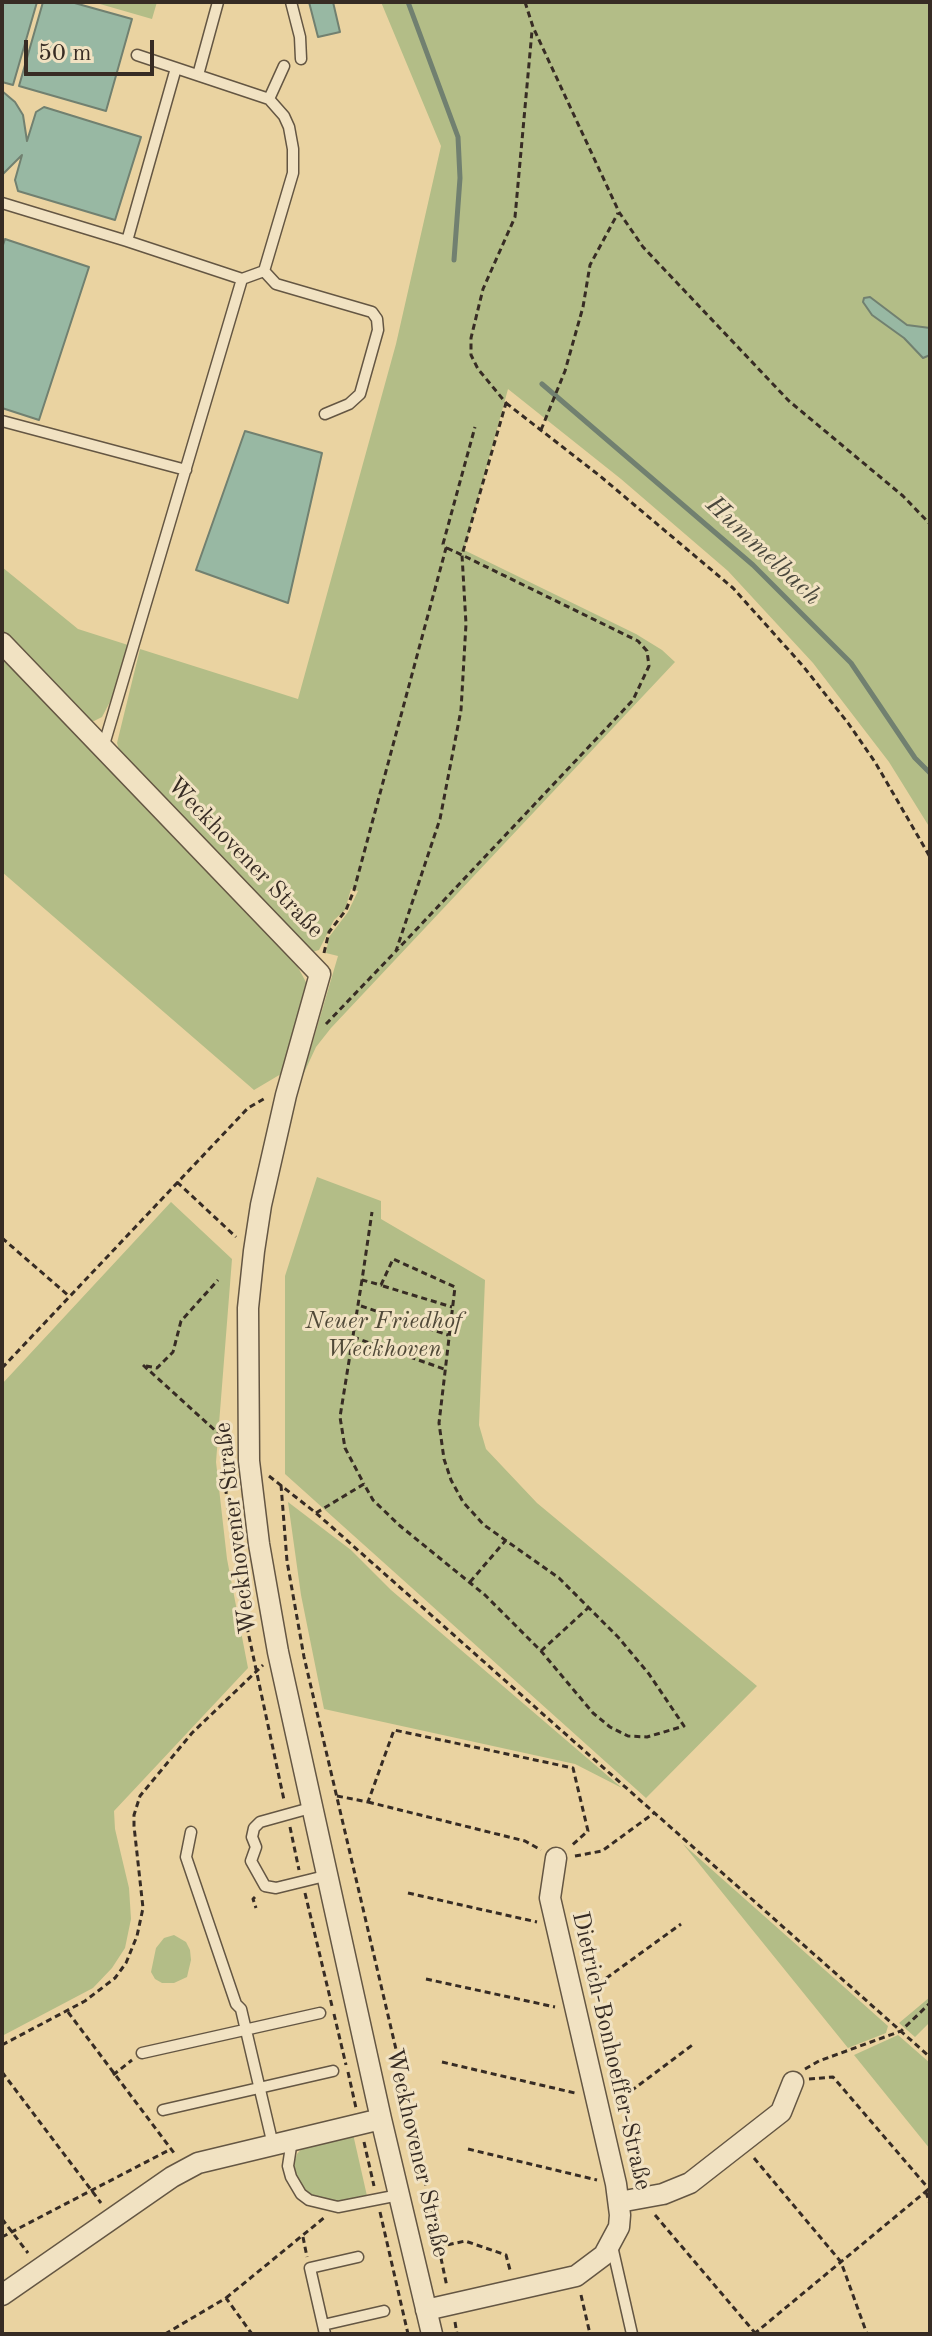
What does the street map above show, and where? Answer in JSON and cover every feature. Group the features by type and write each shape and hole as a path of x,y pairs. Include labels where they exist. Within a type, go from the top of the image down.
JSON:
{"street":[{"name":"Weckhovener Straße","path":"2,643 320,974 286,1095 254,1251 248,1308 249,1461 259,1544 278,1652 432,2334"},
{"name":"Dietrich-Bonhoeffer-Straße","path":"556,1858 550,1898 617,2193 619,2227 612,2245"},
{"path":"617,2193 641,2198 690,2183 781,2112 793,2082"},
{"path":"2,2295 186,2169 211,2159 381,2119"},
{"path":"426,2310 576,2276 596,2263 612,2245"}],"lane":[{"path":"198,75 218,2"},
{"path":"291,2 300,37 301,59"},
{"path":"137,55 269,99 284,116 293,149 293,173 264,271"},
{"path":"269,99 284,66"},
{"path":"127,241 176,68"},
{"path":"2,203 242,279 264,271"},
{"path":"264,271 276,284 370,311 376,316 378,330 364,387 349,404 325,414"},
{"path":"103,748 242,279"},
{"path":"2,421 186,470"},
{"path":"314,1807 260,1822 254,1828 252,1837 256,1847 251,1861 265,1886 276,1888 329,1875"},
{"path":"191,1832 186,1857 246,2030 260,2088 282,2143 295,2187 309,2200 338,2207 399,2195"},
{"path":"142,2053 320,2013"},
{"path":"163,2110 333,2071"},
{"path":"612,2245 632,2334"},
{"path":"358,2257 310,2268 324,2330 384,2311"}],"path":[{"path":"525,2 533,27 619,212 643,247 789,401 903,496 930,524"},
{"path":"533,27 515,217 483,289 471,338 471,355 478,369 506,403 733,588 803,666 855,732 930,857"},
{"path":"541,430 565,371 583,307 590,265 619,212"},
{"path":"396,951 440,819 456,745 466,624 462,555 506,403"},
{"path":"303,1040 325,1025 633,700 649,666 647,651 638,641 443,544 475,427"},
{"path":"320,974 329,932 346,910 354,890 446,548"},
{"path":"2,1368 254,1103 273,1095 286,1095"},
{"path":"177,1182 221,1225 254,1251"},
{"path":"372,1212 341,1425 345,1448 373,1500 470,1582 541,1651 593,1713 610,1727 628,1736 647,1737 684,1726 649,1674 618,1637 559,1578 484,1525 463,1502 451,1480 444,1459 439,1423 455,1287 393,1259 381,1285"},
{"path":"2,1238 69,1296"},
{"path":"218,1280 181,1321 173,1352 157,1368 143,1365 249,1461 316,1513 930,2057"},
{"path":"362,1280 452,1307"},
{"path":"359,1306 448,1335"},
{"path":"353,1337 444,1369"},
{"path":"316,1513 364,1484"},
{"path":"281,1485 291,1584 304,1657 410,2109 457,2334"},
{"path":"470,1582 506,1540"},
{"path":"541,1651 589,1607"},
{"path":"2,2045 67,2011 115,1978 133,1951 143,1908 134,1826 140,1796 192,1733 278,1652"},
{"path":"368,1802 394,1730 573,1768 588,1831 556,1858"},
{"path":"337,1796 525,1841 556,1858 602,1851 654,1812"},
{"path":"408,1893 556,1927"},
{"path":"253,1899 256,1908"},
{"path":"426,1979 575,2006 681,1924"},
{"path":"793,2082 819,2061 901,2031 930,2003"},
{"path":"67,2011 186,2169"},
{"path":"442,2062 598,2106 695,2043"},
{"path":"113,2075 142,2053"},
{"path":"2,2072 113,2219"},
{"path":"793,2082 833,2077 928,2190 930,2204"},
{"path":"742,2144 841,2262 867,2334"},
{"path":"2,2237 171,2149"},
{"path":"468,2149 617,2193"},
{"path":"641,2198 755,2334 928,2190"},
{"path":"165,2334 226,2298 338,2207"},
{"path":"2,2219 40,2269"},
{"path":"302,2236 307,2255"},
{"path":"438,2247 465,2241 506,2255 515,2290"},
{"path":"576,2276 590,2334"},
{"path":"226,2298 252,2334"}],"green space":[{"path":"93,2 157,2 152,19"},
{"path":"381,2 930,2 930,828 889,762 813,663 728,571 621,479 508,389 464,550 636,634 675,662 331,1028 316,1047 303,1075 338,956 326,953 329,937 348,912 358,891 351,889 345,910 334,920 319,950 312,952 120,753 117,743 140,649 298,699 396,344 441,146"},
{"path":"2,567 78,629 128,645 112,698 102,717 94,721 84,720 2,635"},
{"path":"2,653 294,960 307,984 281,1074 254,1090 2,872"},
{"name":"Neuer Friedhof Weckhoven","path":"317,1177 381,1201 381,1219 485,1280 479,1425 486,1449 537,1503 757,1686 646,1798 285,1474 285,1276"},
{"path":"171,1202 232,1259 216,1462 227,1559 248,1668 114,1811 115,1829 129,1888 131,1919 125,1948 112,1968 93,1988 2,2036 2,1384"},
{"path":"288,1502 351,1550 391,1590 622,1788 575,1764 324,1709 301,1595"},
{"path":"683,1844 888,2026 886,2033 848,2048"},
{"path":"174,1935 186,1942 190,1950 187,1977 174,1983 162,1983 151,1972 156,1948 164,1938"},
{"path":"930,1997 930,2022 915,2037 899,2023"},
{"path":"898,2035 930,2063 930,2149 854,2055"},
{"path":"353,2134 367,2196 336,2201 320,2199 307,2192 298,2182 293,2165 297,2154 305,2145"}],"shaded area":[{"path":"2,2 37,2 13,85 2,82"},
{"path":"43,2 71,2 132,19 106,111 19,86"},
{"path":"309,2 333,2 340,32 318,37"},
{"path":"2,91 15,102 23,115 27,141 36,112 44,107 141,137 115,220 18,191 15,180 22,155 2,175"},
{"path":"5,239 89,267 39,420 2,408 2,248"},
{"path":"870,297 907,325 930,328 930,355 923,358 904,338 872,315 863,302 864,298"},
{"path":"245,431 322,453 288,603 196,570"}],"waterway":[{"name":"Hummelbach","path":"408,2 458,137 460,178 454,260"},
{"name":"Hummelbach","path":"542,384 753,565 851,663 915,758 930,773"}]}
